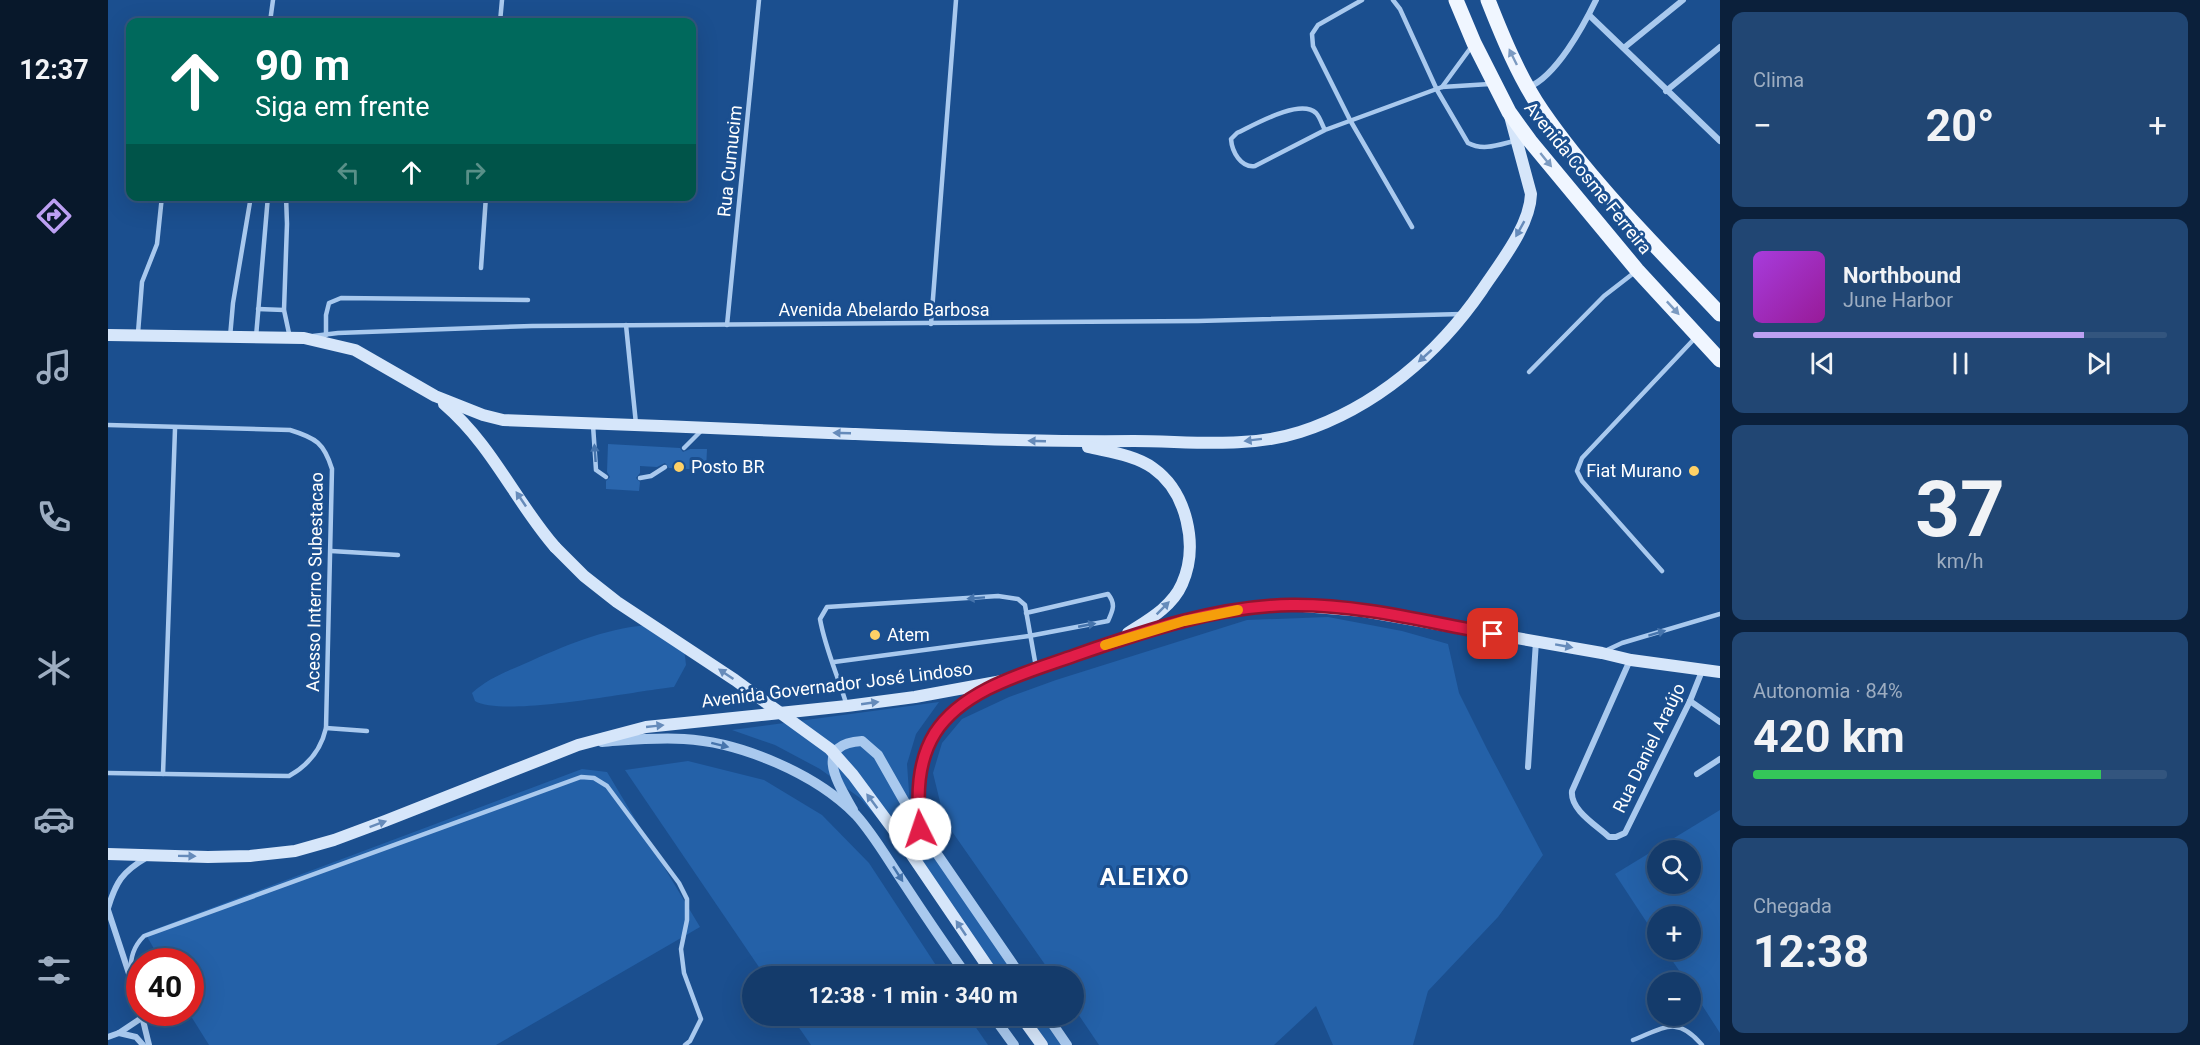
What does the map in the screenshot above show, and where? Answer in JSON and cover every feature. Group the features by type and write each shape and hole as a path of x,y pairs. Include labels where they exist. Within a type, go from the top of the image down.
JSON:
{"main road":[{"name":"Avenida Cosme Ferreira","path":"1456,0 1474,43 1509,112 1530,141 1637,270 1720,360"},
{"name":"Avenida Cosme Ferreira","path":"1488,0 1511,55 1542,110 1588,171 1720,314"},
{"path":"108,335 304,338 355,350 435,396 483,416 503,420 1070,443 1237,442 1297,433 1339,416 1383,392 1431,350 1465,314 1503,259 1527,214 1531,194 1509,112"},
{"path":"435,396 465,424 495,460 543,532 584,576 617,602 735,680 830,749 853,775 907,848 987,966"},
{"path":"1070,443 1122,455 1151,466 1171,484 1186,519 1189,546 1182,584 1157,615 1115,642"},
{"name":"Avenida Governador José Lindoso","path":"108,854 250,856 295,851 334,840 385,821 578,745 646,727 847,706 1002,681 1115,642 1218,613 1291,605 1363,610 1630,660 1720,672"},
{"path":"1028,1026 1042,1045"}],"street":[{"path":"1528,87 1539,83 1548,74 1589,15 1596,0"},
{"path":"1625,47 1683,0"},
{"path":"1589,15 1625,47 1666,91 1720,141"},
{"path":"1666,91 1720,47"},
{"path":"1528,767 1536,642"},
{"name":"Rua Daniel Araújo","path":"1630,660 1572,791 1571,798 1575,806 1609,837 1617,837 1624,833 1690,701 1702,671"},
{"path":"920,829 918,788 923,761 936,732 961,705 1002,681"},
{"path":"1690,701 1720,722"},
{"path":"578,745 649,738 685,739 740,750 780,765 825,790 856,815"},
{"path":"960,966 856,815 833,774 832,763 836,753 843,745 861,741 878,755 920,829 1014,966"},
{"path":"1696,774 1720,759"},
{"path":"126,970 108,909 114,889 128,868 150,855"},
{"path":"108,1037 119,1033 128,1026"},
{"path":"145,1026 149,1045"},
{"path":"1000,1026 1014,1045"},
{"path":"1054,1026 1067,1045"},
{"path":"119,1033 136,1037 143,1045"}],"lane":[{"path":"271,18 273,0"},
{"path":"500,18 502,0"},
{"name":"Rua Cumucim","path":"727,325 759,0"},
{"path":"931,324 956,0"},
{"path":"1362,0 1318,25 1312,34 1313,46 1350,120 1412,227"},
{"path":"1393,0 1400,9 1468,143 1476,148 1483,148 1515,141"},
{"path":"1439,88 1474,43"},
{"path":"1325,130 1315,113 1305,108 1292,108 1237,133 1231,139 1232,148 1242,163 1248,167 1255,166 1325,130 1439,88 1494,83"},
{"path":"138,336 137,323 142,282 157,244 161,201"},
{"path":"230,337 232,303 250,201"},
{"path":"256,337 268,201"},
{"path":"286,201 284,310 290,338"},
{"path":"481,268 486,201"},
{"path":"1528,372 1604,296 1637,270"},
{"path":"326,334 326,315 329,303 341,298 528,300"},
{"path":"258,309 284,310"},
{"name":"Avenida Abelardo Barbosa","path":"304,338 326,334 521,327 1198,321 1465,314"},
{"path":"626,325 636,425"},
{"path":"1662,571 1582,481 1577,471 1582,458 1698,335"},
{"path":"593,423 596,470 606,477"},
{"name":"Acesso Interno Subestacao","path":"108,425 175,429 290,430 307,435 320,443 328,456 332,469 326,728 322,746 301,770 289,776 108,773"},
{"path":"684,448 704,428"},
{"path":"164,774 175,429"},
{"path":"640,478 651,476 665,467"},
{"path":"331,551 398,555"},
{"path":"834,662 1029,636 1108,621 1114,609 1113,600 1108,594 1026,613"},
{"path":"847,706 834,662 824,642 820,619 827,607 998,596 1018,599 1024,605 1036,669"},
{"path":"1602,653 1622,644 1720,614"},
{"path":"326,728 367,731"},
{"path":"135,948 144,936 581,777 594,778 607,786 680,883 687,899 687,920 681,949 684,973 701,1019 690,1041 685,1045"},
{"path":"1633,1040 1663,1028 1676,1026 1684,1028 1702,1045"}],"shaded area":[{"path":"1328,617 1402,631 1448,644 1459,693 1543,855 1498,917 1428,991 1413,1045 1333,1045 1316,1006 1274,1045 1099,1045 1084,1023 1084,966 1046,966 951,830 941,806 933,773 942,743 962,719 1009,697 1056,680 1247,620"},
{"path":"663,625 683,639 686,665 674,687 570,702 512,707 475,701 472,693 490,680 510,670 584,639 615,630"},
{"path":"939,702 916,734 907,764 910,806 1013,966 980,966 893,836 860,798 820,769 775,745 732,730"},
{"path":"688,761 764,780 822,815 869,863 936,966 758,966 625,770"},
{"path":"582,769 607,772 700,927 496,1045 209,1045 197,1026 204,1026 204,948 154,948 145,933"},
{"path":"1720,810 1720,1033 1701,1004 1701,972 1680,972 1672,960 1701,960 1701,906 1647,906 1647,923 1615,874 1647,854 1647,894 1701,894 1701,840 1671,840"},
{"path":"798,1026 975,1026 988,1045 811,1045"},
{"path":"1021,1026 1053,1026 1065,1045 1034,1045"}],"building":[{"name":"Posto BR","path":"608,444 680,448 683,452 690,449 707,449 706,470 669,468 665,463 657,467 640,466 640,473 636,478 640,482 639,491 606,489 606,481 610,477 607,472"}],"slow traffic":[{"path":"1105,645 1184,621 1238,610"}],"place":[{"name":"Posto BR","path":"679,467"},
{"name":"Fiat Murano","path":"1694,471"},
{"name":"Atem","path":"875,635"}],"district":[{"name":"ALEIXO","path":"1145,877"}],"route":[{"path":"920,829 918,788 923,761 928,746 947,718 961,705 1002,681 1115,642 1218,613 1291,605 1363,610 1493,634"}]}
